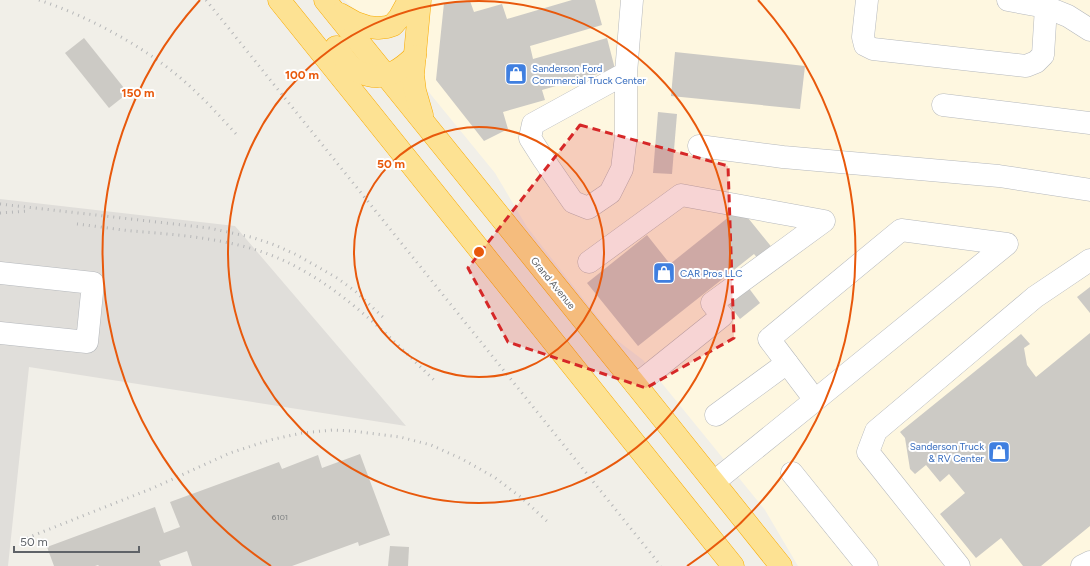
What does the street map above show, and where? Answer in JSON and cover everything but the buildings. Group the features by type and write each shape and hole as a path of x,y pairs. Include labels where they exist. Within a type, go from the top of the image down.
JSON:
{"highway":[{"path":"329,5 356,23 368,27 378,28 393,25 399,18 409,0"},
{"path":"420,0 415,56 415,91 421,113 430,130"},
{"name":"Grand Avenue","path":"329,5 780,566"},
{"path":"284,6 315,21 349,64 356,71 362,74 374,77 386,75 397,71 415,56"},
{"path":"284,6 733,566"}],"lane":[{"path":"626,73 533,124 530,138 544,160 573,202 588,208 610,193 622,169 626,136 626,73 632,0"},
{"path":"867,0 864,37 865,45 873,49 1026,66 1036,62 1043,55 1047,3"},
{"path":"1008,0 1047,3 1090,30"},
{"path":"944,105 1090,123"},
{"path":"699,146 783,157 999,176 1090,190"},
{"path":"589,262 681,195 824,221 712,303 722,316 636,385"},
{"path":"714,482 815,400 1007,244 901,230 769,339 815,400"},
{"path":"959,566 868,452 876,431 1035,297 1090,260"},
{"path":"0,273 93,284 87,342 0,333"},
{"path":"716,415 787,363"},
{"path":"792,473 867,566"},
{"path":"1082,566 1090,562"}],"highlighted area":[{"path":"580,125 728,166 734,338 646,388 508,342 468,268"}],"shaded area":[{"path":"344,0 395,0 393,12 389,16 378,19 359,13"},
{"path":"428,0 1090,0 1090,566 798,566 765,510 643,360 614,338 527,227 495,173 423,85"},
{"path":"0,199 235,226 406,426 29,367 8,566 0,566"}],"railway":[{"path":"39,0 60,7 102,26 143,50 180,77 238,136"},
{"path":"206,0 661,566"},
{"path":"0,204 209,228 251,237 275,245 297,255 337,278 355,291 386,320"},
{"path":"0,213 28,211"},
{"path":"77,224 204,238 246,247 274,256 325,284 349,302 435,381"},
{"path":"27,538 153,488 230,453 270,440 302,433 333,430 400,437 431,445 462,459 494,477 522,498 550,524"}],"place":[{"name":"Sanderson Ford Commercial Truck Center","path":"516,74"},
{"name":"CAR Pros LLC","path":"664,273"},
{"name":"Sanderson Truck & RV Center","path":"999,452"}]}
